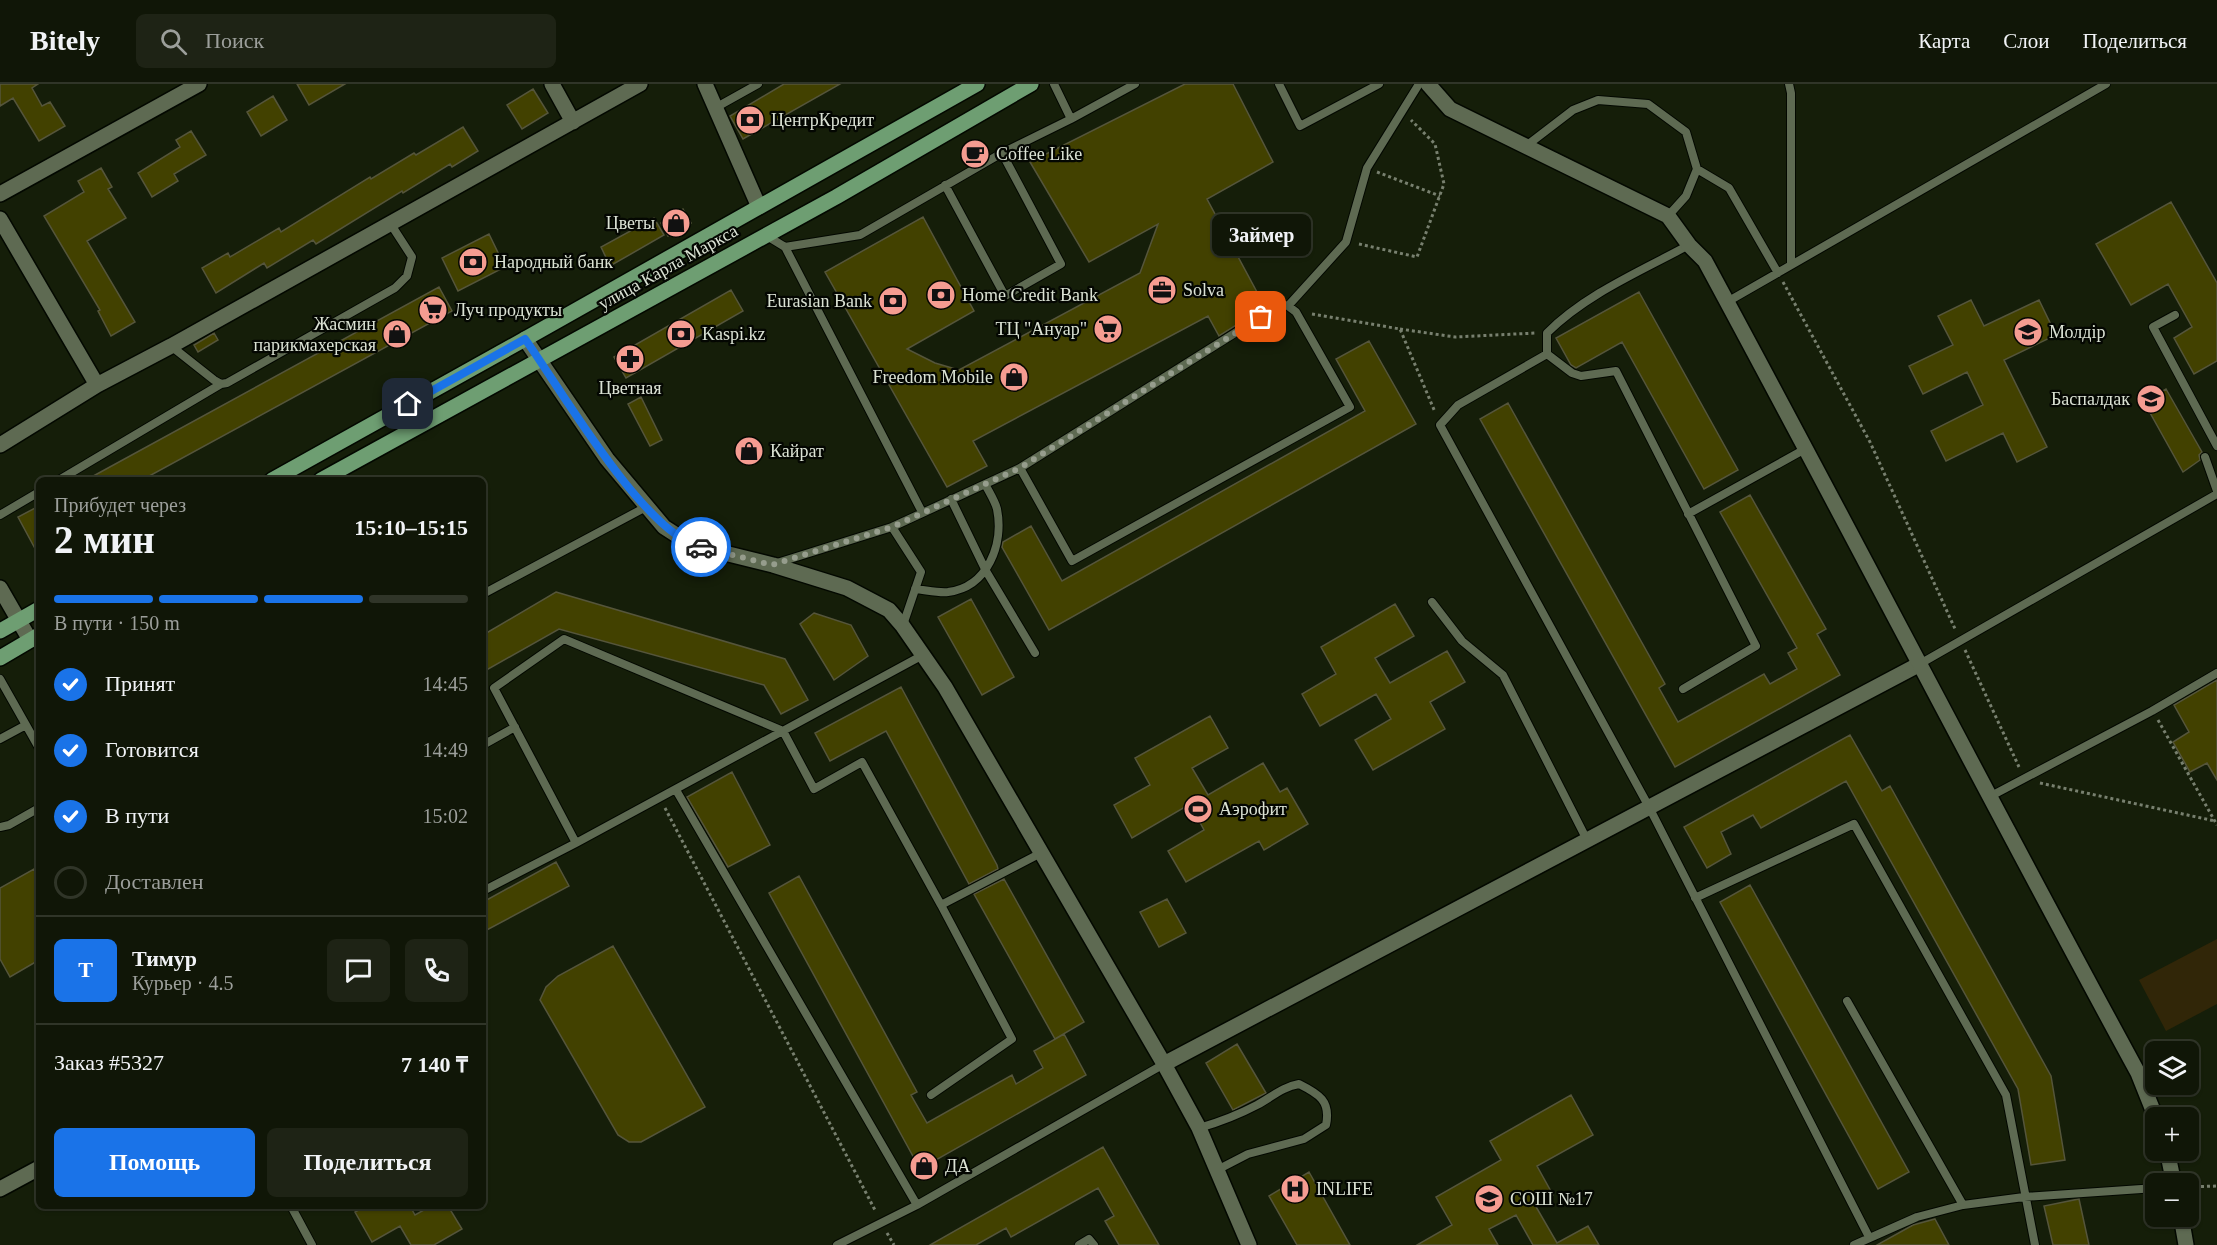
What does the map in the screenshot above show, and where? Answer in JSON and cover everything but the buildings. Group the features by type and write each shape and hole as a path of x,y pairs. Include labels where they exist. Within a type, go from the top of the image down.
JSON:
{"main road":[{"name":"улица Карла Маркса","path":"277,477 977,84"},
{"name":"улица Карла Маркса","path":"326,477 766,236 1031,84"},
{"path":"0,631 36,611"},
{"path":"0,658 34,638"}],"street":[{"path":"0,194 199,84"},
{"path":"552,84 573,122"},
{"path":"0,445 97,384 171,346 640,84"},
{"path":"705,84 759,207"},
{"path":"1428,84 1450,109 1668,216 1689,245 1705,261 1807,448 1918,665 1991,796 2138,1072 2152,1107"},
{"path":"0,219 97,384"},
{"path":"525,339 607,459 664,527 692,545 772,565 846,588 889,610 902,625 945,687 1164,1064 1199,1128 1249,1245"},
{"path":"0,588 18,620 34,638"},
{"path":"1164,1064 1918,665"},
{"path":"0,1189 36,1170"},
{"path":"2183,1227 2187,1245"}],"lane":[{"path":"715,108 758,84"},
{"path":"1054,84 1071,119"},
{"path":"785,247 860,235 1002,153 1135,84"},
{"path":"1279,84 1300,126 1379,84"},
{"path":"1288,306 1346,242 1368,168 1419,84"},
{"path":"1789,84 1791,93 1791,266"},
{"path":"1727,302 2106,84"},
{"path":"1526,147 1573,111 1598,100 1648,104 1686,132 1697,169 1686,196 1668,216"},
{"path":"945,185 1005,296 1061,264 1002,153"},
{"path":"1697,169 1729,188 1778,273"},
{"path":"64,477 221,384 227,383 395,288 407,276 412,257 390,223"},
{"path":"766,236 785,247 922,512"},
{"path":"1547,354 1547,333 1568,314 1613,286 1689,245"},
{"path":"772,565 892,527 1020,468 1281,304 1296,312 1350,407 1072,561 1020,468"},
{"path":"2175,315 2153,327 2217,446"},
{"path":"171,346 221,384"},
{"path":"1547,354 1458,405 1440,425 1649,807 1869,1237"},
{"path":"1547,354 1572,373 1581,376 1616,371 1756,646 1683,688"},
{"path":"1689,514 1807,448"},
{"path":"1918,665 2217,492 2205,457"},
{"path":"915,589 948,592 966,586 986,571 999,533 997,507 985,484"},
{"path":"0,515 36,494"},
{"path":"951,499 986,571 1035,653"},
{"path":"486,592 646,507"},
{"path":"892,527 921,572 902,625"},
{"path":"1432,602 1462,641 1503,675 1587,840"},
{"path":"576,843 494,688 564,639 783,731 814,789 862,762 1012,1039 931,1095"},
{"path":"486,889 660,799 923,655"},
{"path":"1991,796 2152,711 2217,673"},
{"path":"0,679 36,743"},
{"path":"0,739 26,725"},
{"path":"486,743 515,727"},
{"path":"676,790 917,1205"},
{"path":"0,826 9,825 36,810"},
{"path":"1695,898 1854,824 2006,1095 2035,1245"},
{"path":"941,905 1041,853"},
{"path":"1847,1000 1963,1205"},
{"path":"837,1245 917,1205 1164,1064"},
{"path":"1199,1128 1230,1119 1287,1086 1299,1084 1323,1100 1329,1113 1326,1125 1304,1139 1248,1154 1217,1170"},
{"path":"1854,1245 1917,1217 1963,1205 2024,1197 2145,1189"},
{"path":"293,1209 312,1245"},
{"path":"1078,1245 1089,1239 1094,1245"}],"path":[{"path":"1346,242 1418,256 1444,184 1435,144 1403,112"},
{"path":"1368,168 1440,196"},
{"path":"1778,273 1870,442 1960,641"},
{"path":"1296,312 1455,337 1547,333"},
{"path":"1401,329 1440,425"},
{"path":"2152,711 2217,825"},
{"path":"660,799 894,1245"},
{"path":"2199,1187 2217,1186"}],"shaded area":[{"path":"2217,939 2217,1004 2166,1031 2139,980"}],"way so far":[{"path":"701,547 772,565 892,527 1020,468 1261,317"}],"place":[{"name":"ЦентрКредит","path":"750,120"},
{"name":"Coffee Like","path":"975,154"},
{"name":"Цветы","path":"676,223"},
{"name":"Народный банк","path":"473,262"},
{"name":"Solva","path":"1162,290"},
{"name":"Home Credit Bank","path":"941,295"},
{"name":"Eurasian Bank","path":"893,301"},
{"name":"Луч продукты","path":"433,310"},
{"name":"Займер","path":"1261,317"},
{"name":"ТЦ \"Ануар\"","path":"1108,329"},
{"name":"Молдiр","path":"2028,332"},
{"name":"Жасмин парикмахерская","path":"397,334"},
{"name":"Kaspi.kz","path":"681,334"},
{"name":"Цветная","path":"630,359"},
{"name":"Freedom Mobile","path":"1014,377"},
{"name":"Баспалдак","path":"2151,399"},
{"name":"Кайрат","path":"749,451"},
{"name":"Аэрофит","path":"1198,809"},
{"name":"ДА","path":"924,1166"},
{"name":"INLIFE","path":"1295,1189"},
{"name":"СОШ №17","path":"1489,1199"}],"route":[{"path":"408,404 525,339 607,459 640,500 664,527 692,545 701,547"}]}
